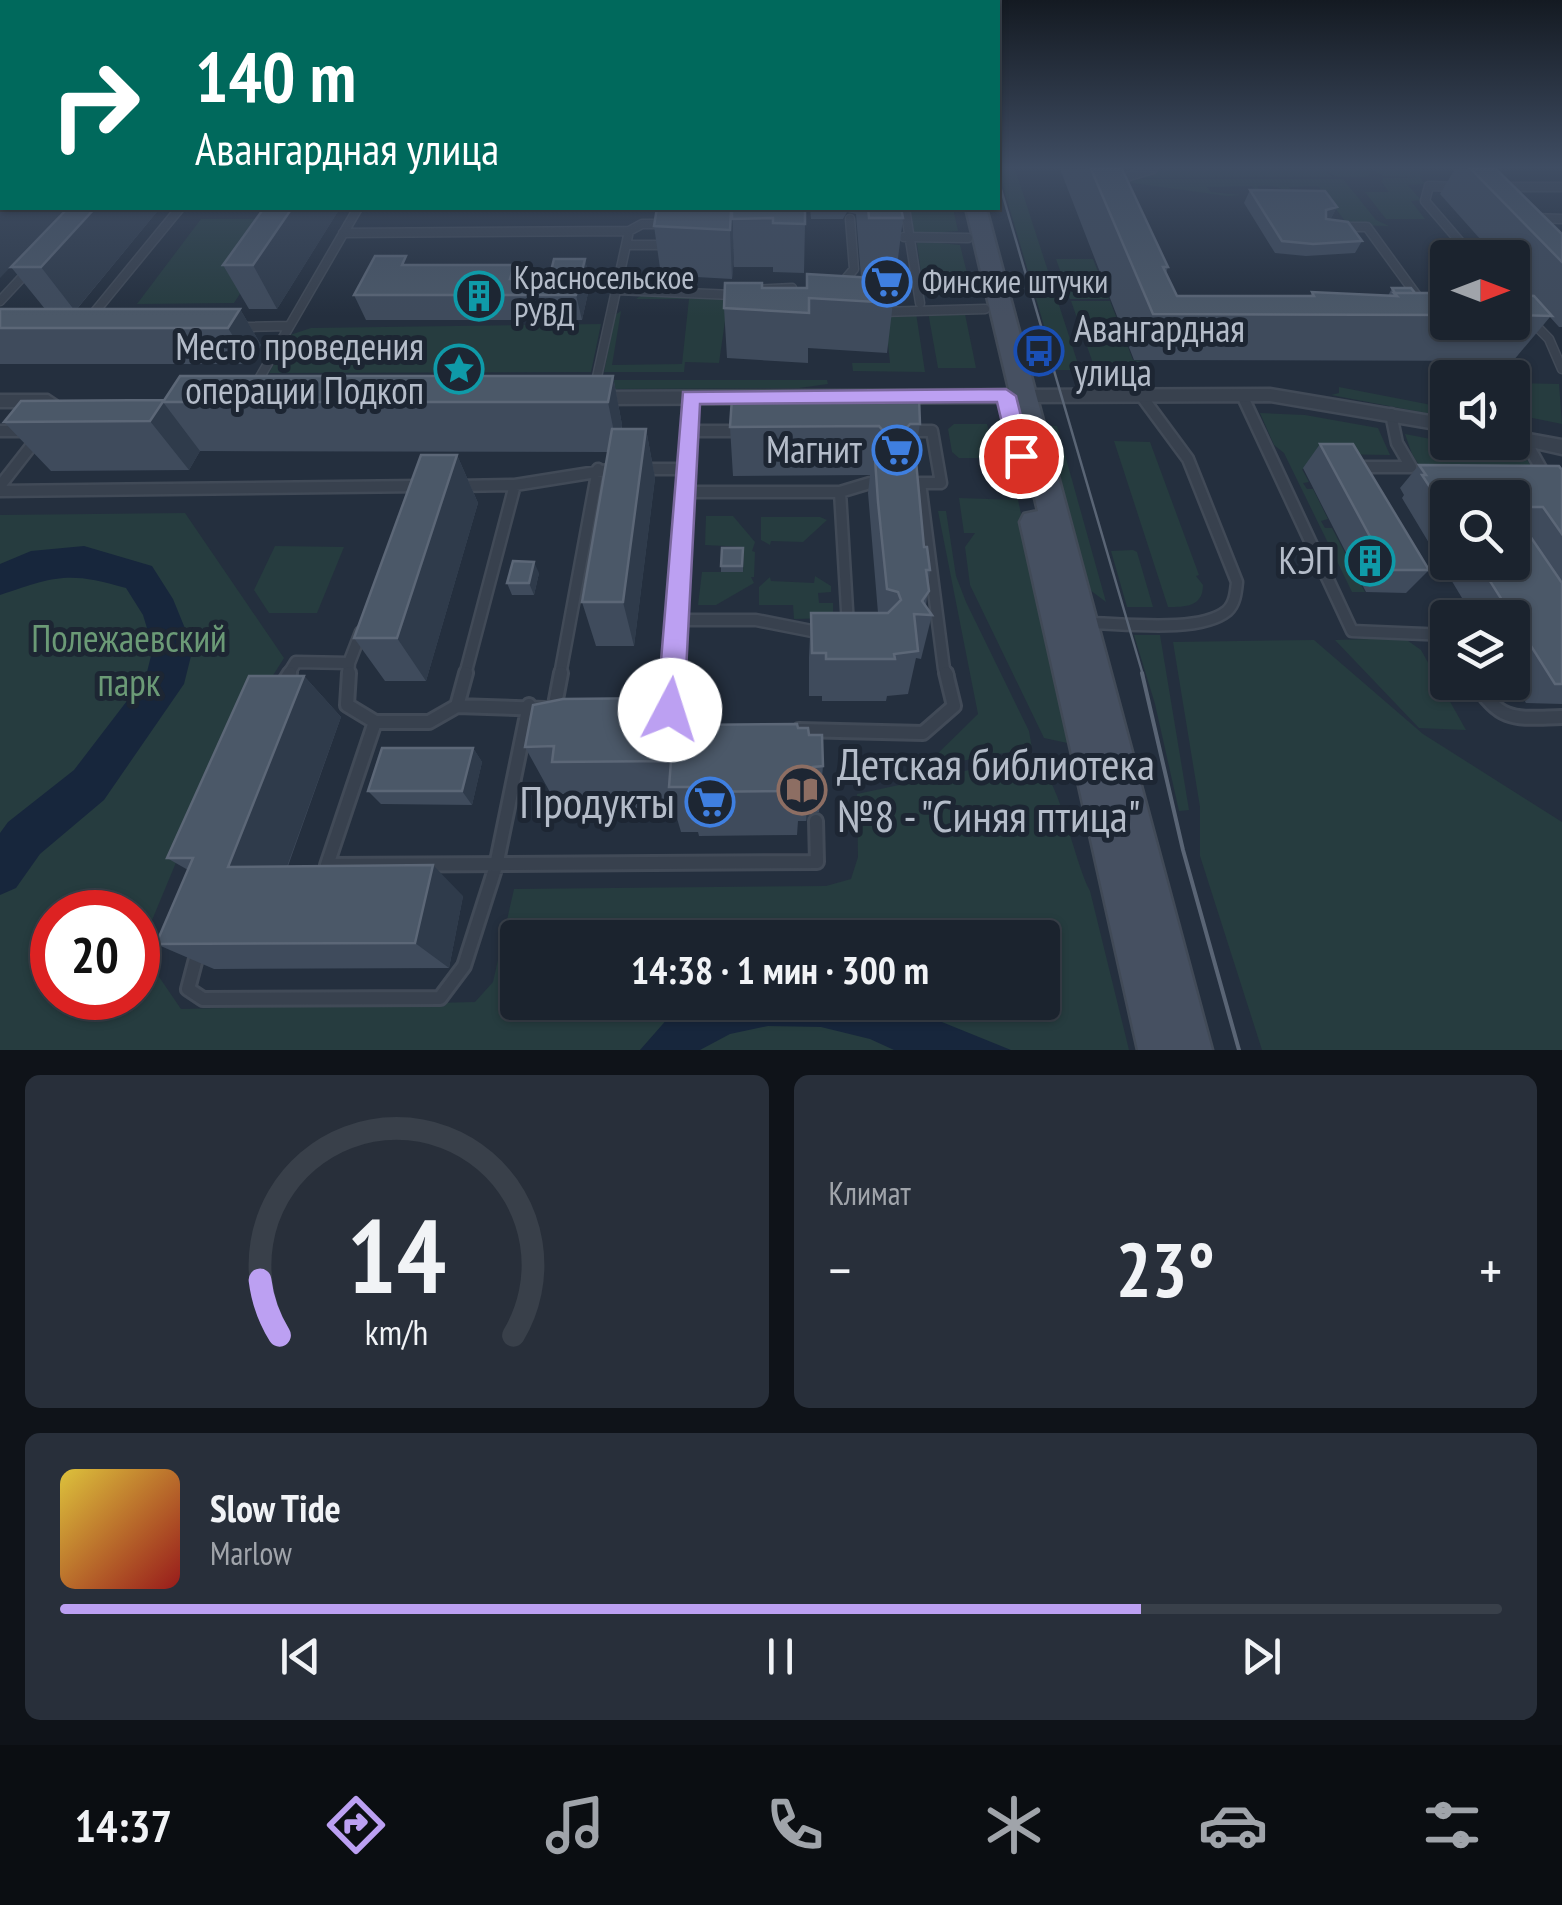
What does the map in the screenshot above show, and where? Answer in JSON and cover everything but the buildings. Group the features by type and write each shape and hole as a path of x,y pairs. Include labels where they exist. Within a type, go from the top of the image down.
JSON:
{"main road":[{"path":"963,218 984,309 1015,395 1081,622 1190,1050"},
{"path":"978,218 1160,1050"}],"street":[{"path":"583,398 1242,395 1310,399 1430,422"},
{"path":"0,401 66,401"},
{"path":"1530,440 1562,447"}],"lane":[{"path":"98,330 80,330 172,218"},
{"path":"255,397 289,326 352,218"},
{"path":"907,218 920,302"},
{"path":"1440,218 1459,240"},
{"path":"1526,218 1562,219"},
{"path":"840,298 839,285 854,268 850,219"},
{"path":"343,233 629,231 642,224 676,224"},
{"path":"1326,227 1367,227 1429,312"},
{"path":"583,398 617,290 629,231"},
{"path":"887,236 968,238"},
{"path":"626,245 682,245"},
{"path":"0,301 37,261"},
{"path":"492,277 620,276"},
{"path":"617,290 733,292 792,288"},
{"path":"733,292 734,307"},
{"path":"878,312 984,309"},
{"path":"1530,322 1550,339 1562,370"},
{"path":"226,327 289,326"},
{"path":"1550,339 1562,339"},
{"path":"1081,622 1202,622 1228,610 1236,597 1237,582 1188,459 1140,394"},
{"path":"1242,395 1352,631 1430,634"},
{"path":"670,710 690,397"},
{"path":"1344,467 1411,467 1397,443 1391,414"},
{"path":"0,431 43,431 0,489"},
{"path":"689,431 764,431"},
{"path":"895,431 932,431 941,483 902,483"},
{"path":"1530,454 1555,489"},
{"path":"0,489 515,485 598,468 686,469"},
{"path":"554,711 598,468"},
{"path":"685,492 840,492 870,483"},
{"path":"789,730 923,733 954,706 935,643 920,483"},
{"path":"458,706 515,485"},
{"path":"410,504 416,486"},
{"path":"678,620 756,620 849,636 840,492"},
{"path":"363,628 349,663 348,705 374,722 429,722 458,706 529,705 574,711"},
{"path":"276,696 296,662 349,663"},
{"path":"1485,700 1491,711 1504,717 1562,717"},
{"path":"204,928 188,989 195,997 440,998 464,966 496,866 529,705"},
{"path":"651,710 670,710 684,722"},
{"path":"374,722 327,865 816,862 816,822"}],"green space":[{"path":"912,218 955,218 958,231 919,234 914,232"},
{"path":"1012,218 1031,218 1080,370 1057,370"},
{"path":"1343,218 1374,218 1389,226 1348,225"},
{"path":"201,219 288,219 234,303 137,304"},
{"path":"917,243 960,245 973,297 921,272"},
{"path":"1056,259 1093,259 1109,299 1070,299"},
{"path":"645,293 717,294 728,300 719,363 685,362 684,372 604,372 615,315 621,311 612,365 682,364 689,299 636,299"},
{"path":"1071,301 1110,301 1133,360 1143,361 1146,369 1095,369"},
{"path":"928,312 965,314 976,368 938,368"},
{"path":"916,313 925,372 853,371 852,363 890,363 886,325 848,315"},
{"path":"601,324 591,372 269,373 290,335 311,328"},
{"path":"602,380 827,380 828,384 799,388 606,389"},
{"path":"1530,383 1559,384 1562,424 1530,417"},
{"path":"1339,387 1430,405 1430,414 1331,395 1339,393"},
{"path":"1260,413 1305,415 1378,428 1390,455 1329,454 1335,468 1302,469 1309,482 1303,483 1307,489 1313,489 1328,519 1321,521 1325,528 1332,528 1353,568 1346,569 1365,592 1352,592 1284,453 1274,445"},
{"path":"954,424 987,424 994,453 987,458 959,458 952,452 948,429"},
{"path":"1041,425 1057,426 1106,602 1086,587"},
{"path":"1405,434 1430,439 1430,460 1527,460 1562,509 1537,488 1530,488 1530,480 1430,482"},
{"path":"1114,441 1150,442 1199,575 1196,576 1203,585 1200,598 1192,604 1168,607"},
{"path":"959,498 1018,500 1072,744 1044,738 970,585 965,547 975,533 964,533"},
{"path":"938,511 946,511 956,576 966,602 1029,731 1032,748 923,768 978,714"},
{"name":"Полежаевский парк","path":"185,513 284,658 217,764 160,901 160,890 30,890 30,1020 160,1020 160,978 181,1009 475,1002 493,982 500,951 500,1020 1060,1020 1060,920 507,920 514,889 826,886 851,879 858,857 857,794 1030,757 1050,779 1090,891 1129,1050 0,1050 0,515"},
{"path":"706,516 733,516 755,542 751,577 754,583 716,605 698,605 702,572 743,572 744,547 705,545"},
{"path":"761,517 827,520 803,542 771,541 770,545 761,540"},
{"path":"275,546 344,547 317,613 269,613 254,590"},
{"path":"1111,551 1137,552 1153,607 1127,607"},
{"path":"815,576 831,586 831,592 818,593 819,603 833,603 833,618 794,619 793,605 759,605 759,587 770,577 771,581 814,583"},
{"path":"1134,635 1160,635 1189,810 1179,811 1155,704"},
{"path":"1404,638 1421,650 1430,666 1430,700 1449,700 1466,730 1419,728 1335,640"},
{"path":"1314,640 1423,734 1562,822 1562,1050 1262,1050 1200,856 1200,807 1173,642"}],"water":[{"path":"666,1020 937,1020 1011,1050 894,1050 870,1039 821,1027 768,1026 730,1034 700,1050 640,1050"}],"waterway":[{"path":"0,580 31,566 84,561 139,577 160,610 173,648 164,684 89,785 24,838 0,872"}],"tram line":[{"path":"1009,218 1143,675"},
{"path":"1142,673 1183,850 1239,1050"}],"place":[{"name":"Финские штучки","path":"887,282"},
{"name":"Красносельское РУВД","path":"479,296"},
{"name":"Авангардная улица","path":"1039,351"},
{"name":"Место проведения операции Подкоп","path":"459,369"},
{"name":"Магнит","path":"897,450"},
{"name":"КЭП","path":"1370,561"},
{"name":"Детская библиотека №8 - \"Синяя птица\"","path":"802,790"},
{"name":"Продукты","path":"710,802"}],"route":[{"path":"670,710 690,397 1006,396 1021,456"}]}
